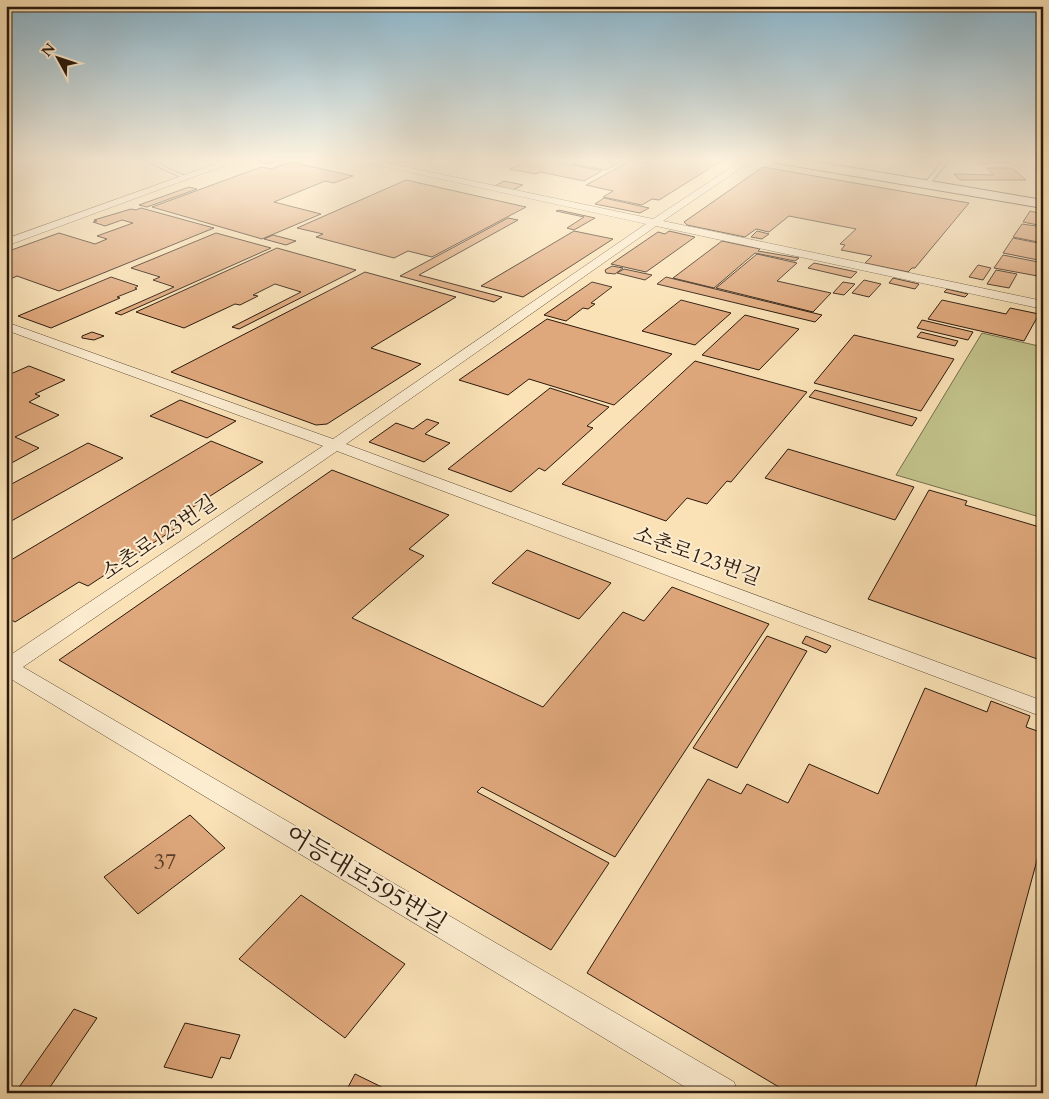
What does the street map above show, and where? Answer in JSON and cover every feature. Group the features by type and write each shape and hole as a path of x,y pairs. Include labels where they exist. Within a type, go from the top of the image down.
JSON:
{"street":[{"path":"6,243 97,210"},
{"path":"594,210 1043,305"},
{"name":"소촌로123번길","path":"7,667 335,445 673,210"},
{"name":"소촌로123번길","path":"6,326 335,445 1043,709"},
{"name":"어등대로595번길","path":"7,667 723,1093"}],"green space":[{"path":"982,333 1043,347 1043,518 896,475"}],"building":[{"path":"127,210 149,210 214,228 59,291 17,276 6,281 6,276 9,275 6,274 6,252 59,233 95,244 107,239 97,236 133,223 122,220 105,226 93,222 97,221 94,220"},
{"path":"163,210 306,210 321,214 262,239"},
{"path":"337,210 520,210 432,257 408,251 394,258 316,237 323,234 297,228"},
{"path":"626,210 645,210 640,213"},
{"path":"701,210 963,210 915,268 908,272 865,263 872,256 841,250 845,245 840,244 856,229 789,216 769,232 756,229 745,237 687,225 684,222"},
{"path":"556,211 595,218 574,230 567,228 584,217"},
{"path":"1030,211 1043,214 1043,226 1023,222"},
{"path":"508,218 518,220 419,275 502,297 494,302 400,276"},
{"path":"1022,224 1043,227 1043,243 1013,237"},
{"path":"574,231 613,239 523,297 481,286"},
{"path":"669,231 695,237 646,272 611,264 658,232 665,234"},
{"path":"757,231 769,234 762,239 751,237"},
{"path":"216,233 271,248 121,315 115,313 174,287 153,280 160,277 131,268"},
{"path":"273,235 296,241 286,245 264,239"},
{"path":"1013,238 1043,244 1043,261 1003,253"},
{"path":"722,241 760,249 758,251 799,258 795,261 755,253 714,288 673,278"},
{"path":"277,248 356,270 239,329 232,327 301,292 275,284 253,295 258,296 240,305 235,304 184,328 136,312"},
{"path":"757,254 797,263 777,281 831,293 813,312 716,288"},
{"path":"1003,255 1043,263 1043,277 994,268"},
{"path":"814,263 857,272 851,278 808,268"},
{"path":"978,265 991,268 983,280 969,277"},
{"path":"612,266 623,268 615,274 606,273 605,270"},
{"path":"624,269 652,275 645,280 617,273"},
{"path":"996,270 1017,274 1009,288 987,284"},
{"path":"365,272 456,297 371,348 421,364 327,424 316,425 171,372"},
{"path":"111,277 138,286 135,288 137,289 51,328 18,316"},
{"path":"666,277 822,315 815,322 657,284"},
{"path":"893,278 919,284 915,289 889,283"},
{"path":"864,280 881,284 869,297 852,293"},
{"path":"592,282 612,287 591,303 595,304 588,309 583,308 566,321 544,315"},
{"path":"843,282 855,284 844,295 833,293"},
{"path":"947,289 968,294 965,297 944,292"},
{"path":"681,300 731,313 695,345 642,331"},
{"path":"942,300 1006,314 1010,308 1039,314 1024,341 928,319"},
{"path":"745,315 799,329 759,370 702,355"},
{"path":"547,319 672,354 614,405 529,379 508,395 459,380"},
{"path":"922,320 973,332 968,340 917,328"},
{"path":"92,332 104,336 94,340 82,338 82,336"},
{"path":"921,332 958,341 955,346 917,337"},
{"path":"854,335 954,359 921,411 814,383"},
{"path":"695,361 807,392 731,482 727,481 707,504 687,498 666,521 562,484"},
{"path":"29,366 65,380 35,394 40,396 29,402 59,415 15,437 39,448 6,466 6,376"},
{"path":"550,388 609,407 587,426 593,428 545,471 539,468 511,492 448,469"},
{"path":"815,390 917,418 912,426 809,397"},
{"path":"180,400 236,421 207,438 150,416"},
{"path":"427,419 439,423 425,434 450,443 424,462 369,442 396,423 413,429"},
{"path":"211,441 263,462 173,520 182,524 88,586 79,582 15,622 6,617 6,563"},
{"path":"88,443 123,458 6,524 6,487"},
{"path":"788,449 914,487 895,520 765,478"},
{"path":"332,470 449,515 409,549 424,556 352,618 543,707 623,612 644,621 672,587 769,624 615,857 482,787 477,792 609,863 551,950 59,660"},
{"path":"929,490 967,501 965,505 1043,528 1043,661 868,599"},
{"path":"527,550 611,583 579,619 492,583"},
{"path":"767,636 807,651 737,768 693,748"},
{"path":"806,636 831,646 826,653 802,643"},
{"path":"925,688 987,712 991,701 1030,716 1026,727 1043,733 1043,838 974,1093 789,1093 587,973 708,779 741,794 747,784 788,803 809,764 878,794"},
{"path":"190,815 225,848 138,914 104,877"},
{"path":"301,895 405,964 345,1038 239,959"},
{"path":"74,1009 97,1018 46,1093 15,1093"},
{"path":"185,1023 240,1035 230,1059 221,1057 212,1078 164,1067"},
{"path":"355,1074 394,1093 345,1093"}]}
